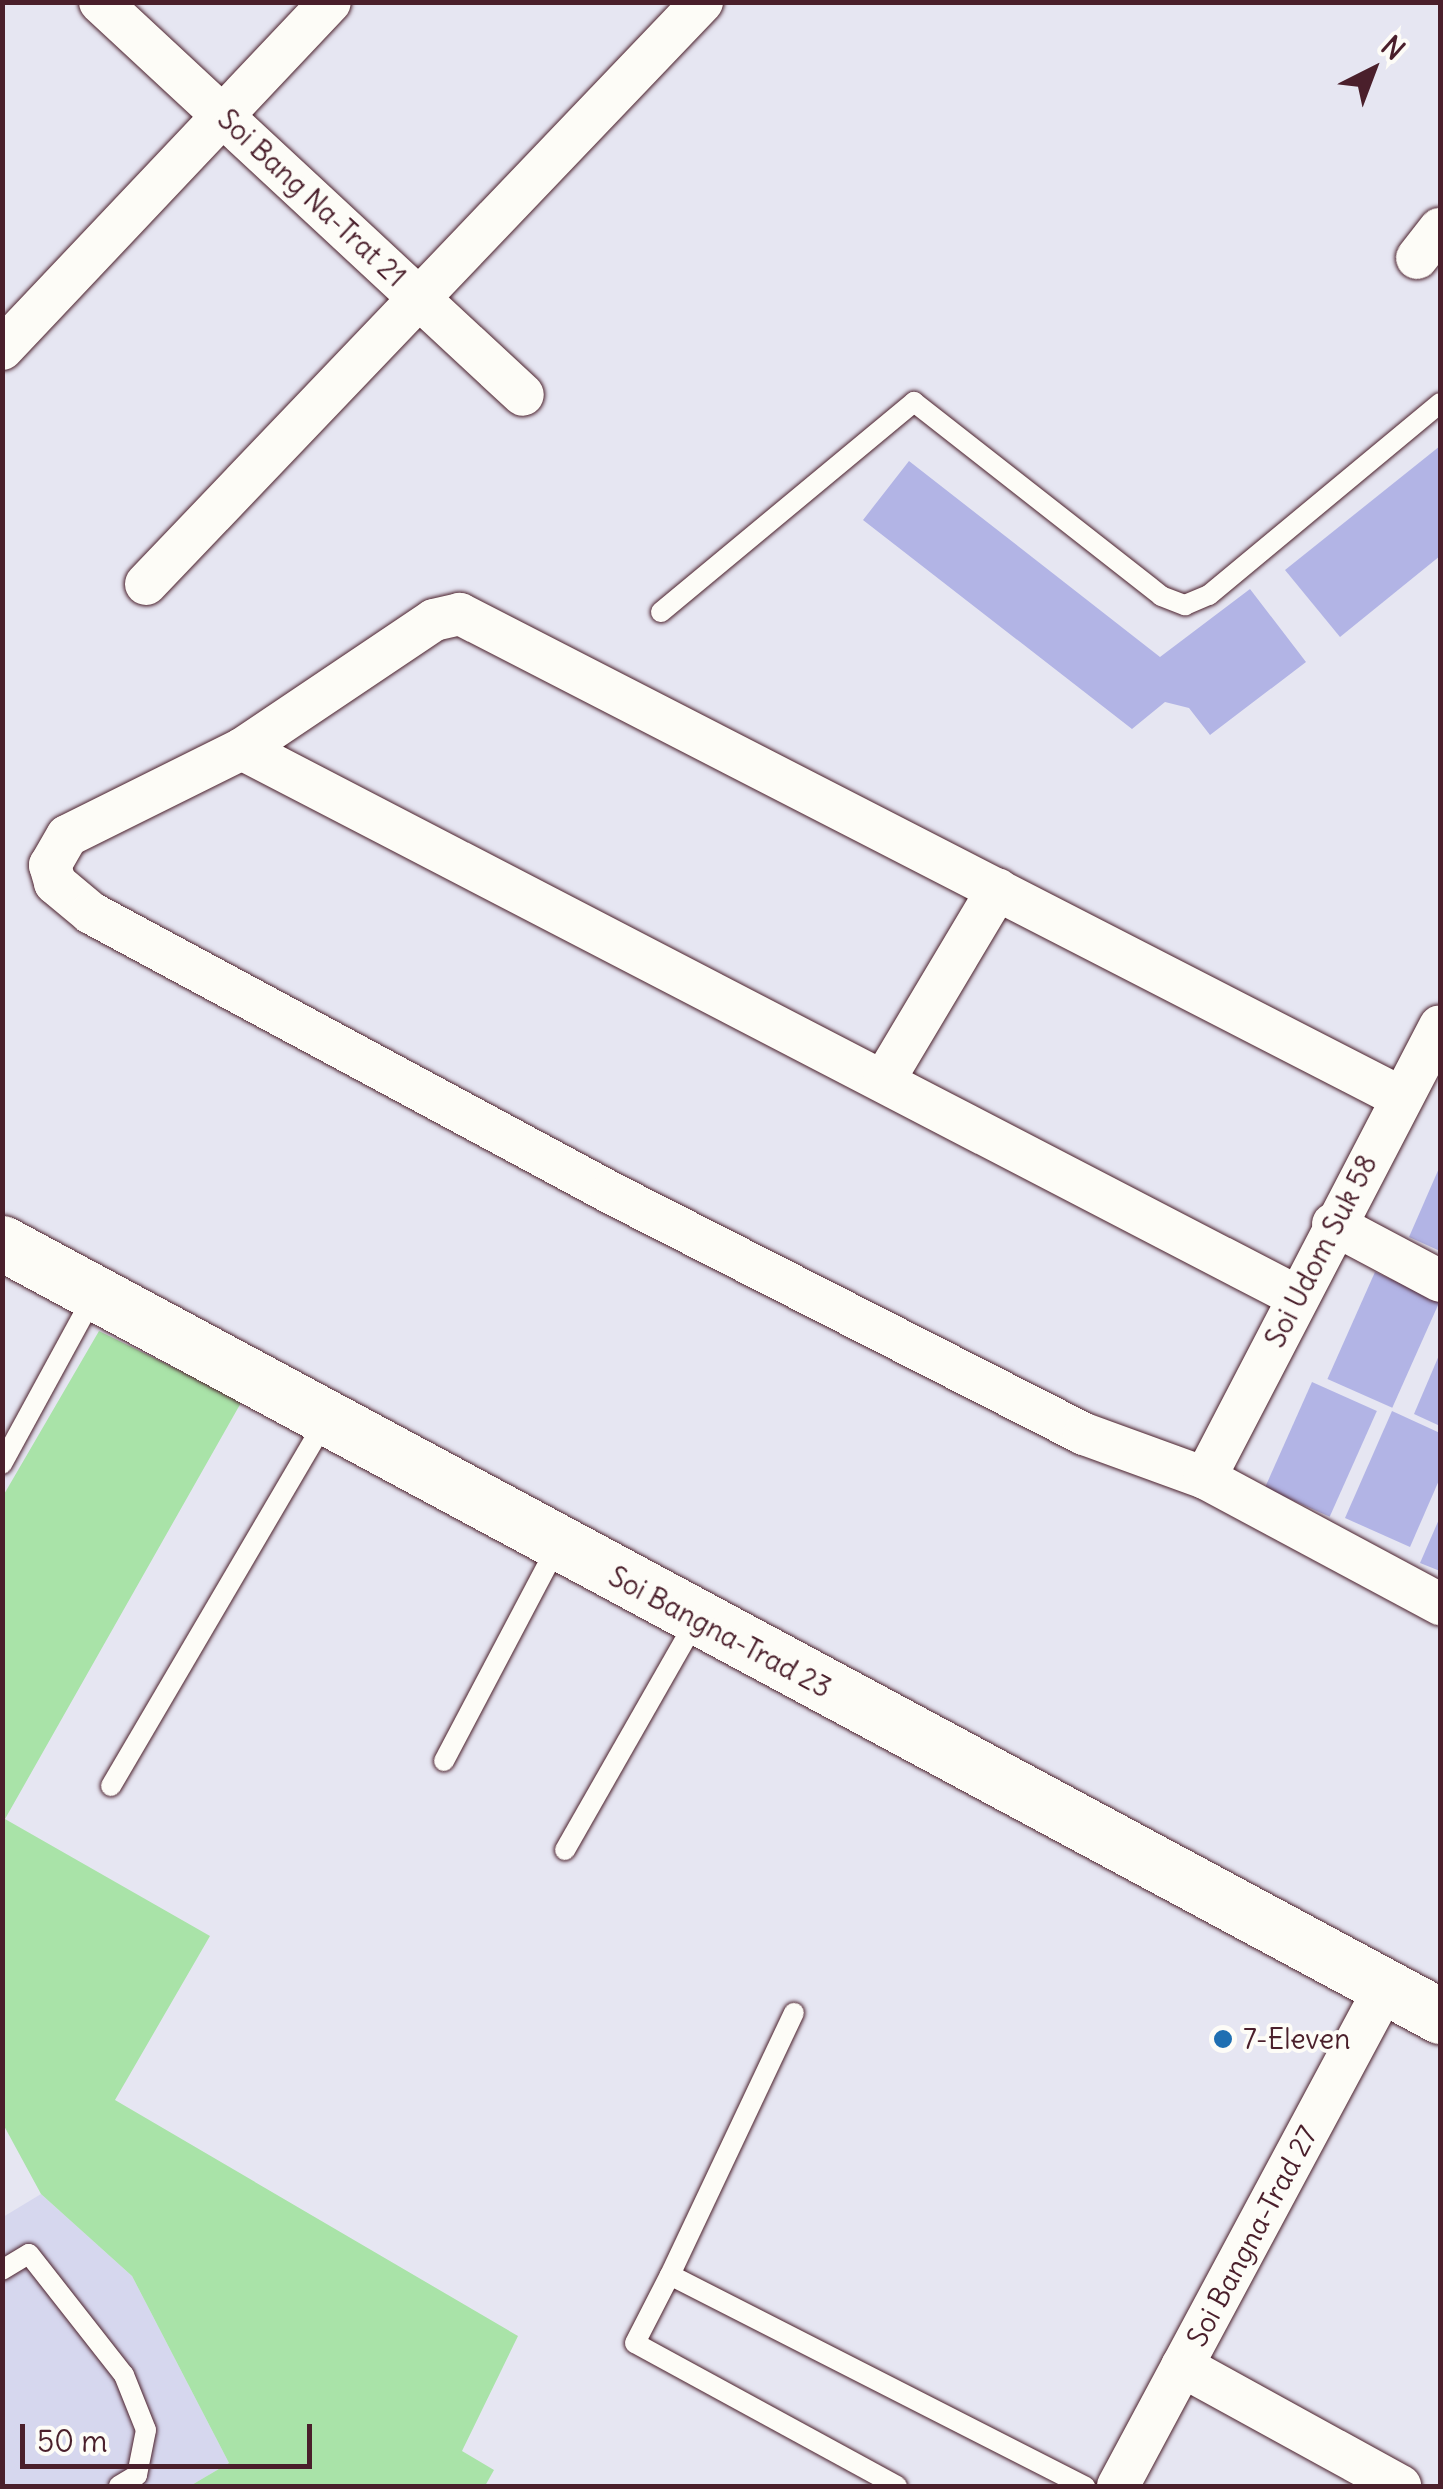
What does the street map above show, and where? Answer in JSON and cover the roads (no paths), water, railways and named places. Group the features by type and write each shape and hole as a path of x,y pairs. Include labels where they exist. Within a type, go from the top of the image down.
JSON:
{"street":[{"name":"Soi Bang Na-Trat 21","path":"100,2 523,395"},
{"path":"2,349 330,2"},
{"path":"146,584 702,2"},
{"path":"1400,1097 460,614 434,620 242,749 68,836 50,865 55,883 90,913 611,1193 1084,1434 1205,1478 1440,1604"},
{"path":"242,749 1298,1297"},
{"path":"884,1080 998,888"},
{"name":"Soi Udom Suk 58","path":"1205,1478 1333,1224 1440,1026"},
{"path":"1333,1224 1440,1281"},
{"name":"Soi Bangna-Trad 23","path":"2,1243 696,1620 1440,2016"},
{"name":"Soi Bangna-Trad 27","path":"1118,2486 1386,1986"},
{"path":"1182,2366 1400,2486"}],"lane":[{"path":"661,612 914,402 1161,596 1185,606 1209,595 1440,402"},
{"path":"2,1464 95,1293"},
{"path":"112,1786 326,1420"},
{"path":"444,1761 558,1545"},
{"path":"564,1850 696,1620"},
{"path":"794,2013 635,2344 897,2486"},
{"path":"2,2270 29,2254 124,2376 146,2430 137,2475 119,2486"},
{"path":"670,2275 1085,2486"}],"place":[{"name":"7-Eleven","path":"1223,2039"}]}
